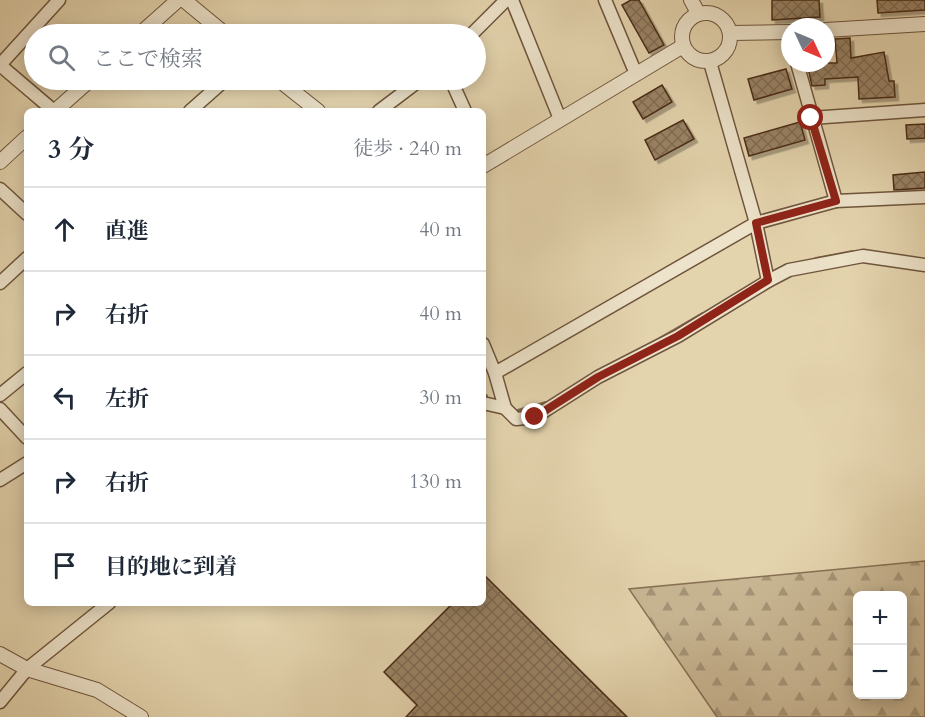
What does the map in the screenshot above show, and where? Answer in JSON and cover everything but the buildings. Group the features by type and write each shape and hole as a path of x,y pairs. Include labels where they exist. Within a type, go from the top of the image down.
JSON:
{"street":[{"path":"37,24 59,0"},
{"path":"151,24 178,0"},
{"path":"184,0 213,24"},
{"path":"482,24 506,0"},
{"path":"512,0 560,119"},
{"path":"605,0 636,74"},
{"path":"691,0 698,13"},
{"path":"698,13 712,13 725,20 731,33 730,46 722,57 710,62 689,55 683,46 682,33 687,21 698,13"},
{"path":"835,29 925,24"},
{"path":"731,33 781,33"},
{"path":"24,39 0,65 24,85"},
{"path":"486,160 683,46"},
{"path":"710,62 756,223 768,280"},
{"path":"799,72 836,201"},
{"path":"30,90 51,108"},
{"path":"58,108 79,90"},
{"path":"193,108 214,90"},
{"path":"292,90 314,108"},
{"path":"383,108 407,90"},
{"path":"456,90 464,108"},
{"path":"811,118 925,110"},
{"path":"0,162 24,140"},
{"path":"0,189 24,211"},
{"path":"495,373 756,223 836,201 925,197"},
{"path":"486,351 505,408 516,419 535,417 598,377 678,336 768,280 789,270 863,256 925,265"},
{"path":"0,283 23,262"},
{"path":"0,395 24,375"},
{"path":"486,404 505,408"},
{"path":"0,409 24,435"},
{"path":"0,480 24,465"},
{"path":"0,702 27,669 105,606"},
{"path":"0,654 27,669 97,690 141,717"}],"green space":[{"path":"925,561 925,717 717,717 629,589"}],"waterway":[{"path":"816,259 853,252"},
{"path":"768,275 783,268"},
{"path":"660,339 703,314"},
{"path":"518,411 546,403"}],"route":[{"path":"535,417 598,377 678,336 768,280 756,223 836,201 811,118"}]}
